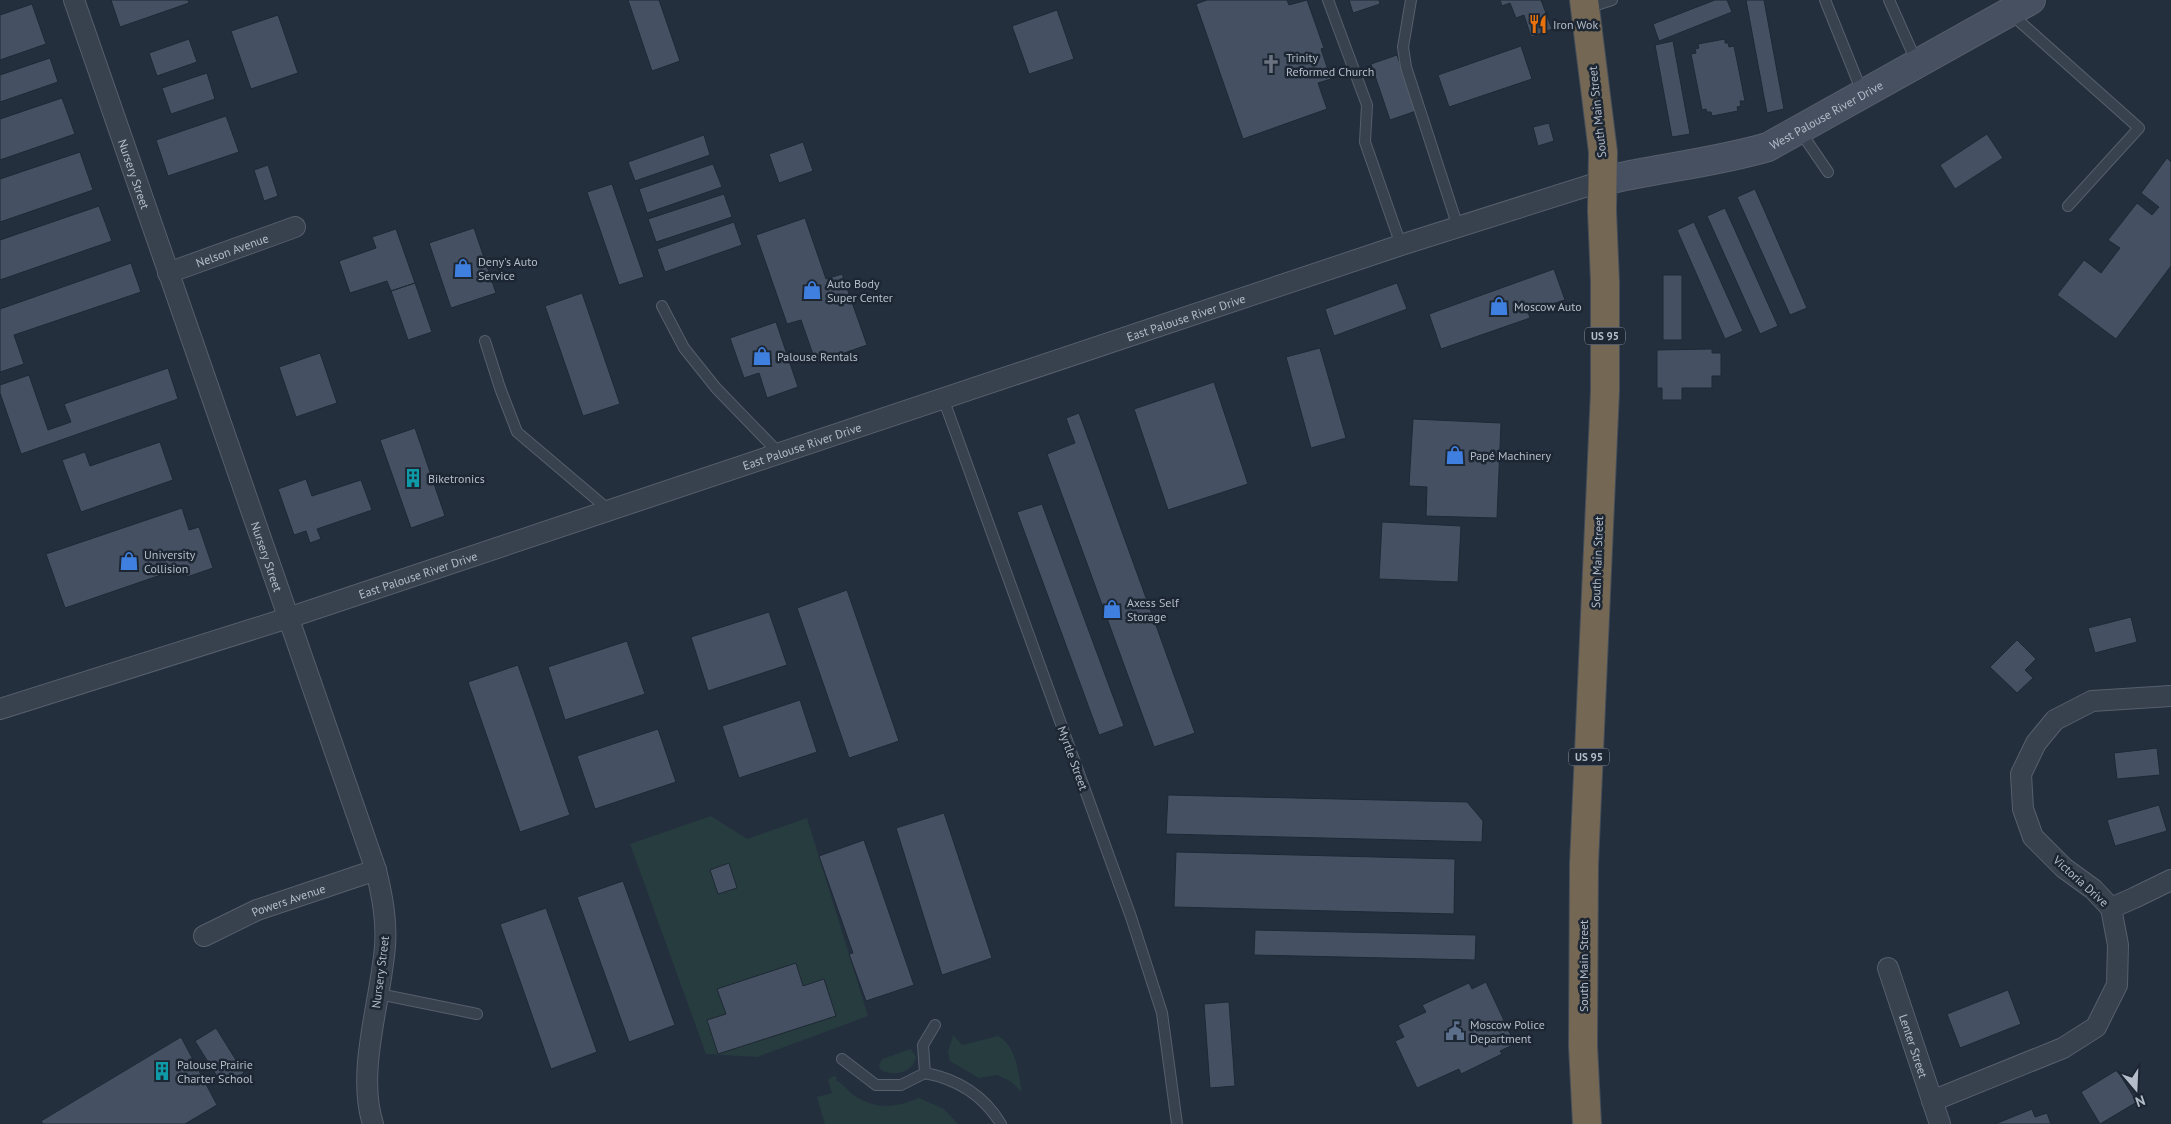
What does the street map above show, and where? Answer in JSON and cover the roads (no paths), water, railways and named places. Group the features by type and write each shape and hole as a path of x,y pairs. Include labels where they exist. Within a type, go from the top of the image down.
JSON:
{"highway":[{"name":"South Main Street","path":"1585,4 1603,152 1605,282 1605,390 1584,864 1583,1046 1587,1124"}],"street":[{"name":"Nursery Street","path":"74,0 376,870 384,903 386,944 369,1045 367,1107 373,1124"},
{"name":"West Palouse River Drive","path":"1602,181 1737,156 1768,147 1800,131 2020,6"},
{"name":"East Palouse River Drive","path":"0,709 288,618 778,452 1401,245 1602,181"},
{"name":"Nelson Avenue","path":"168,273 295,227"},
{"name":"Victoria Drive","path":"1932,1101 2063,1048 2096,1027 2117,985 2118,945 2111,908 2093,889 2064,868 2033,837 2023,809 2021,774 2036,743 2055,720 2092,701 2171,696"},
{"name":"Powers Avenue","path":"204,936 257,910 376,870"},
{"path":"2111,908 2171,880"},
{"name":"Lenter Street","path":"1888,968 1940,1124"}],"lane":[{"path":"1328,0 1366,106 1365,142 1401,245"},
{"path":"1411,0 1403,47 1406,67 1458,227"},
{"path":"1585,4 1612,0"},
{"path":"1825,0 1863,95"},
{"path":"1889,0 1918,64"},
{"path":"2020,6 2140,128 2068,206"},
{"path":"1800,131 1828,172"},
{"path":"662,306 684,348 716,388 778,452"},
{"path":"486,341 500,388 517,432 609,510"},
{"name":"Myrtle Street","path":"943,398 1131,917 1162,1013 1177,1124"},
{"path":"378,994 477,1014"},
{"path":"925,1074 923,1044 935,1025"},
{"path":"842,1059 876,1085 900,1086 925,1074 946,1077 974,1094 993,1110 1001,1124"}],"place":[{"name":"Iron Wok","path":"1538,24"},
{"name":"Trinity Reformed Church","path":"1271,64"},
{"name":"Deny's Auto Service","path":"463,268"},
{"name":"Auto Body Super Center","path":"812,290"},
{"name":"Moscow Auto","path":"1499,306"},
{"name":"Palouse Rentals","path":"762,356"},
{"name":"Papé Machinery","path":"1455,455"},
{"name":"Biketronics","path":"413,478"},
{"name":"University Collision","path":"129,561"},
{"name":"Axess Self Storage","path":"1112,609"},
{"name":"Moscow Police Department","path":"1455,1031"},
{"name":"Palouse Prairie Charter School","path":"162,1071"}]}
